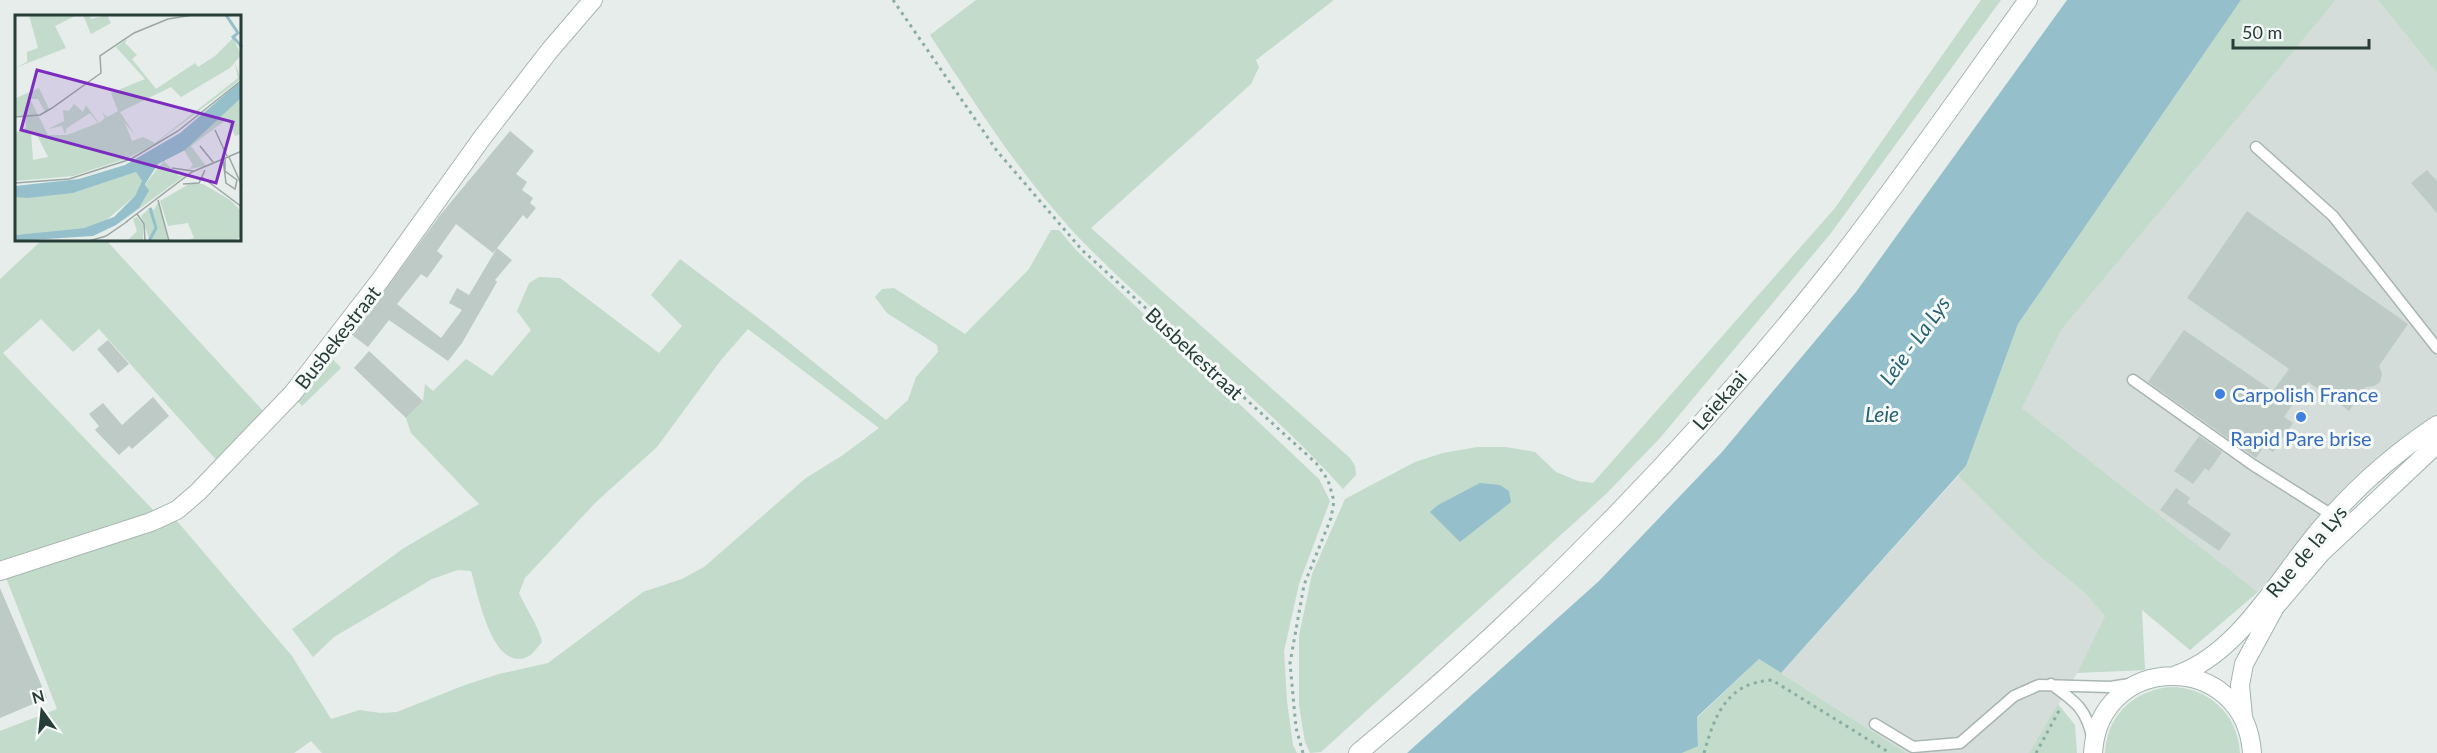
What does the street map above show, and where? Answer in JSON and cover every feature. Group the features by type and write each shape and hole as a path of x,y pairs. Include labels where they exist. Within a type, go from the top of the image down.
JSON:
{"street":[{"name":"Busbekestraat","path":"0,571 151,522 177,510 198,492 293,393 381,279 482,138 592,0"},
{"name":"Leiekaai","path":"1358,753 1455,669 1536,594 1662,465 1766,347 1832,267 1897,182 2028,0"},
{"name":"Rue de la Lys","path":"2176,675 2201,665 2226,644 2253,614 2332,515 2377,472 2437,425"},
{"name":"Rue de la Lys","path":"2252,753 2240,685 2244,664 2275,607 2321,553 2435,445"},
{"path":"2093,749 2100,722 2113,702 2141,682 2176,675 2199,680 2220,690 2233,703 2266,753"}],"lane":[{"path":"2256,147 2333,216 2437,348"},
{"path":"2133,380 2253,465 2332,515"},
{"path":"2410,445 2435,445"},
{"path":"1875,724 1913,747 1959,743 2014,696 2039,685 2110,687 2141,682"},
{"path":"2051,684 2079,705 2086,717 2093,749"}],"path":[{"name":"Busbekestraat","path":"893,0 997,151 1083,250 1316,463 1328,480 1334,501 1331,518 1304,585 1290,663 1296,728 1302,753"},
{"path":"1704,753 1710,730 1720,708 1736,691 1755,681 1772,680 1890,753"},
{"path":"2036,753 2067,696"}],"shaded area":[{"path":"2336,0 2378,0 2437,73 2437,415 2354,478 2258,592 2022,408 2062,329"},
{"path":"1958,476 2038,555 2084,592 2105,616 2077,673 2029,753 1906,753 1781,673"}],"green space":[{"path":"976,0 1334,0 1256,60 1259,67 1251,84 1091,228 1350,458 1355,466 1356,475 1343,489 1283,427 1091,250 1025,174 930,35"},
{"path":"1981,0 2001,0 1831,233 1660,438 1606,494 1321,752 1310,753 1305,742 1299,705 1299,636 1312,574 1345,499 1415,462 1443,453 1477,447 1506,447 1535,452 1556,472 1578,481 1593,483 1835,208"},
{"path":"2241,0 2336,0 2062,329 2022,408 2258,592 2190,650 2142,610 2145,670 2077,673 2105,616 2084,592 2038,555 1958,476 1966,466 2018,324"},
{"path":"2378,0 2437,0 2437,73"},
{"path":"1051,230 1059,230 1076,250 1319,479 1330,501 1299,584 1284,651 1287,701 1293,745 1297,753 322,753 311,741 294,753 0,753 0,731 57,709 5,575 170,520 177,521 292,656 331,719 360,710 380,713 397,712 465,685 499,674 548,663 643,592 682,579 704,567 806,478 843,455 879,428 748,329 721,360 657,447 596,502 525,578 519,593 542,642 531,655 516,659 505,654 489,629 471,571 458,570 432,579 334,637 313,657 292,629 404,548 479,504 411,433 406,418 423,401 425,384 433,391 466,359 492,376 531,330 517,311 529,283 539,277 560,278 659,353 682,326 651,295 680,259 886,420 908,400 916,377 938,352 937,345 887,313 875,297 882,289 894,288 965,334 1029,269"},
{"path":"40,242 108,242 265,413 219,463 99,329 73,352 41,319 3,353 156,513 0,565 0,279"},
{"path":"329,355 341,368 302,406 295,398"},
{"path":"1759,659 1906,753 1682,753 1698,745 1697,718"},
{"path":"2168,687 2196,691 2218,705 2234,726 2240,753 2105,753 2111,728 2116,717 2124,708 2143,694"},
{"path":"2058,704 2075,725 2077,753 2029,753"}],"water":[{"name":"Leie","path":"2067,0 2241,0 2018,324 1966,466 1781,673 1759,659 1697,717 1698,746 1682,753 1407,753 1599,581 1722,452 1856,292"},
{"path":"1480,483 1500,485 1509,491 1511,502 1460,542 1430,512 1438,505"}],"building":[{"path":"510,131 534,151 516,174 527,182 522,190 533,198 530,203 536,208 527,219 523,215 493,253 456,224 437,251 443,256 427,278 421,274 397,304 441,338 462,310 449,303 457,288 469,295 497,248 512,260 495,280 497,282 462,343 448,361 389,320 368,347 352,335 441,214"},
{"path":"2427,170 2437,181 2437,213 2411,183"},
{"path":"2247,211 2408,324 2379,366 2382,374 2380,382 2366,387 2349,411 2308,382 2284,417 2293,423 2273,452 2264,446 2256,458 2148,382 2184,330 2273,391 2289,369 2187,298"},
{"path":"108,340 129,364 118,373 97,349"},
{"path":"369,351 423,401 406,418 354,368"},
{"path":"153,397 169,416 132,449 129,446 119,455 95,430 99,426 89,414 103,403 122,425"},
{"path":"2199,436 2222,452 2209,471 2205,468 2193,484 2174,471"},
{"path":"2176,488 2190,498 2187,503 2231,534 2219,551 2160,510"},
{"path":"0,588 47,698 0,718"}],"place":[{"name":"Carpolish France","path":"2220,394"},
{"name":"Rapid Pare brise","path":"2301,417"}],"water label":[{"name":"Leie - La Lys","path":"1914,340"}]}
